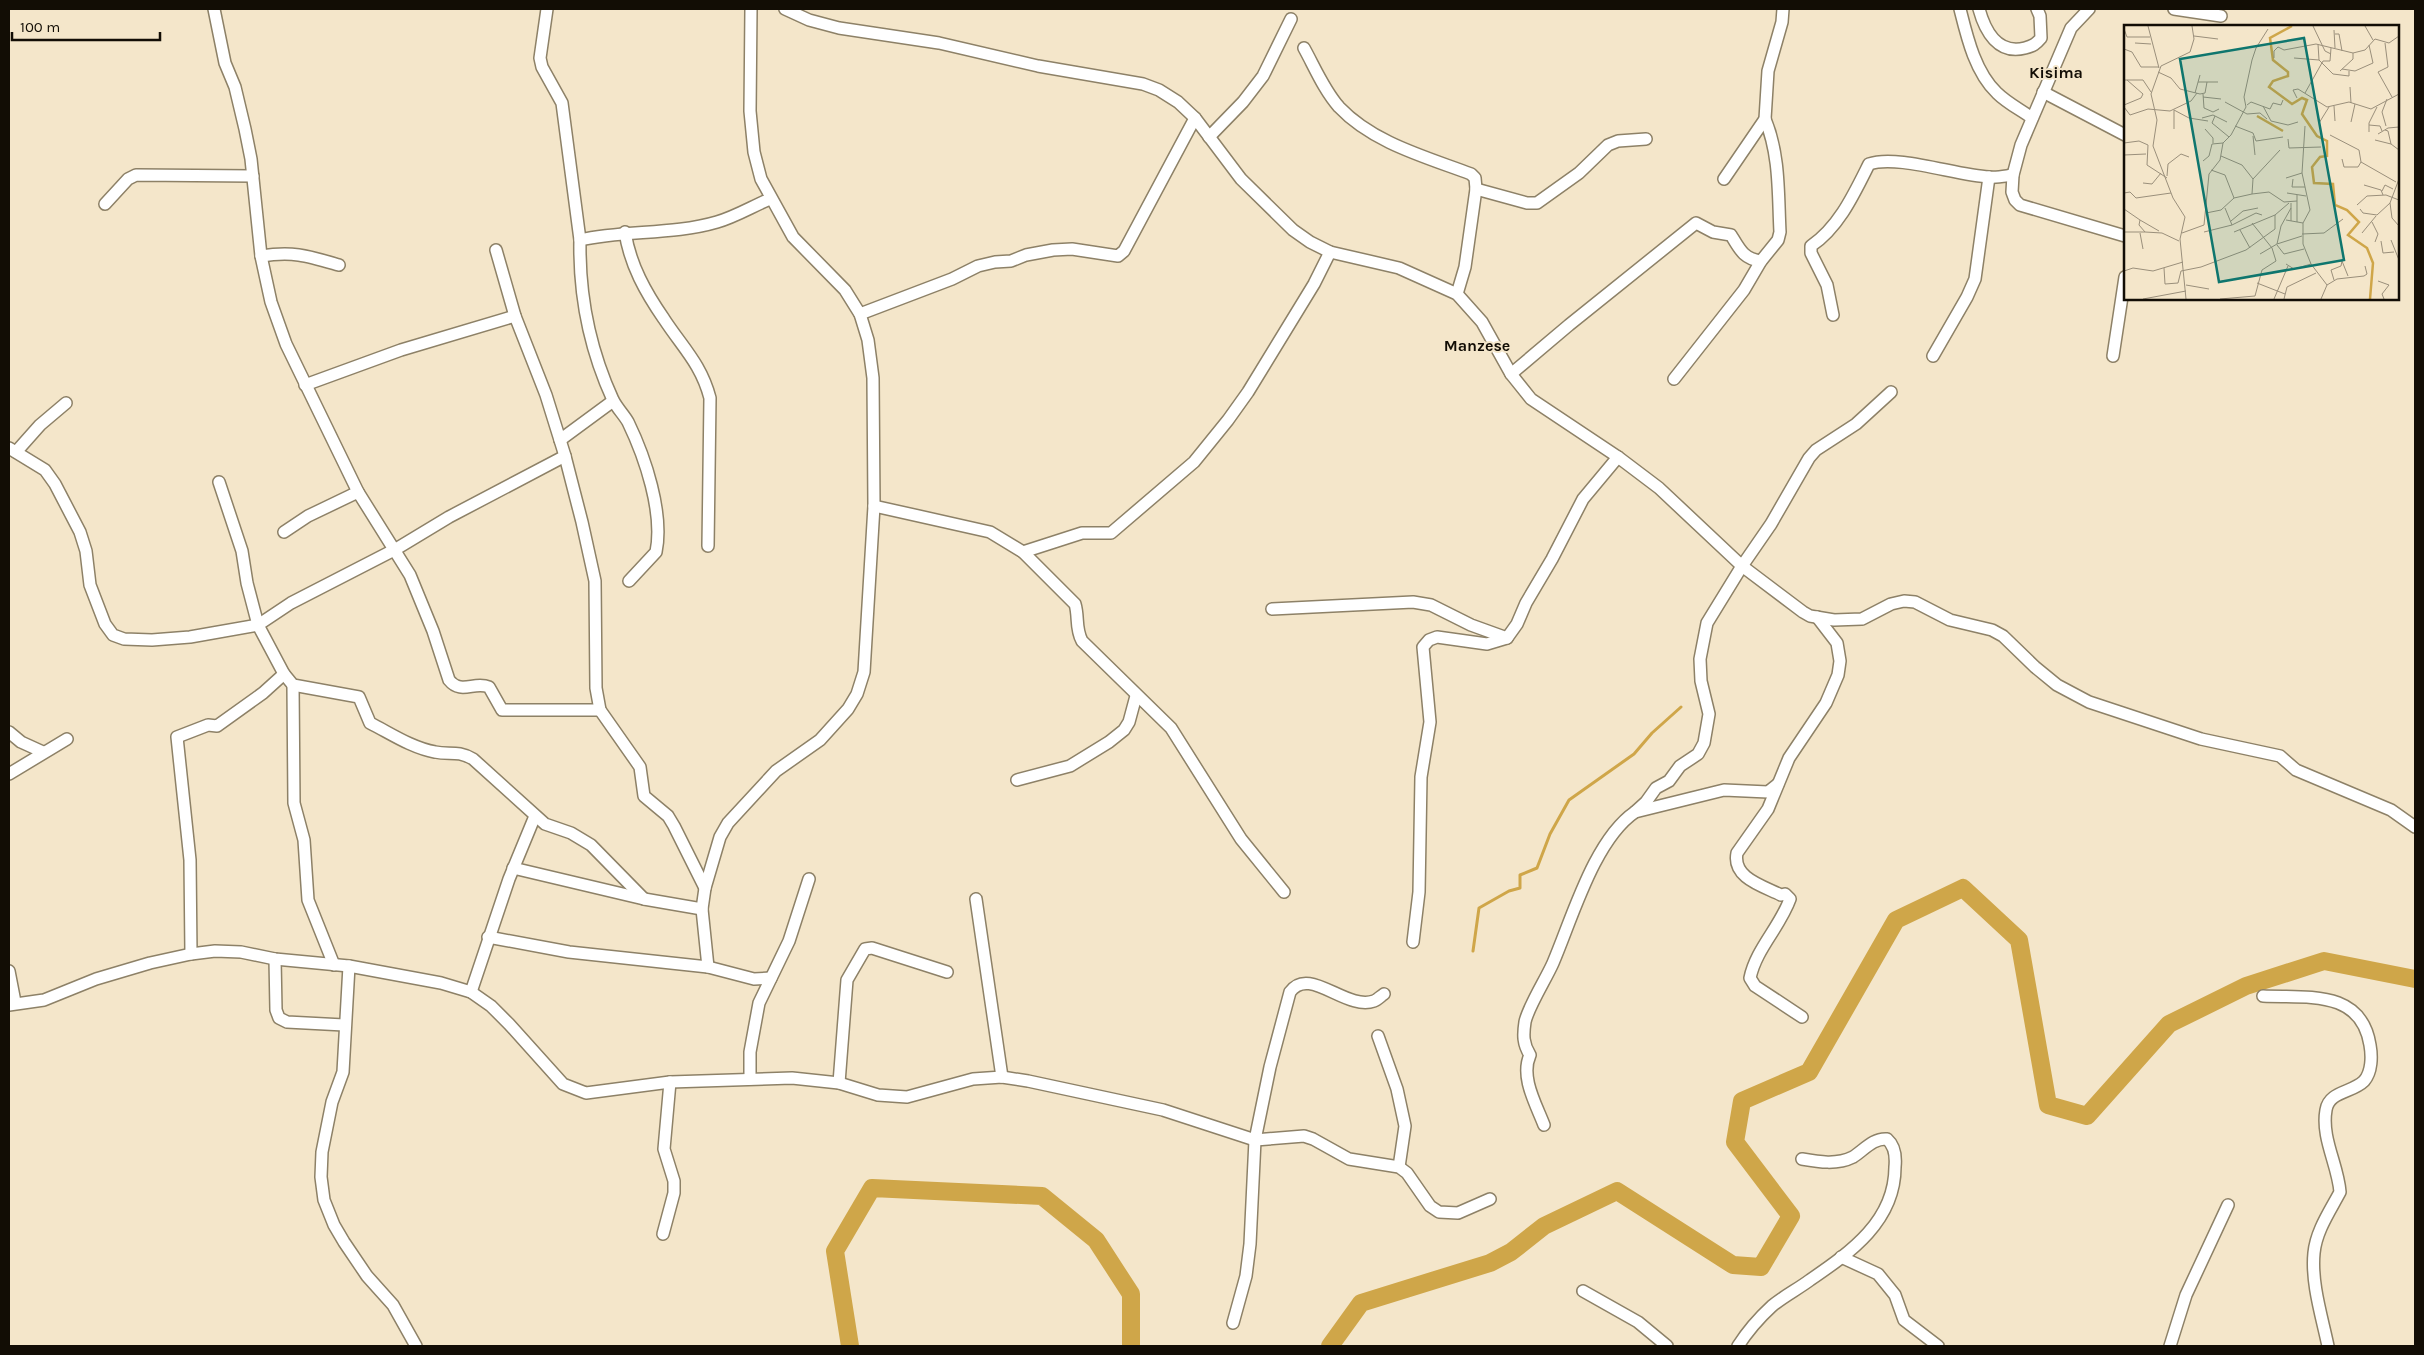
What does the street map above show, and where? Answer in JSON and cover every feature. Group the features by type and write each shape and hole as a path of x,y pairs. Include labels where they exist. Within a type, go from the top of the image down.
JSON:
{"street":[{"path":"214,9 225,63 235,88 245,129 253,176 261,256 271,302 286,344 358,492 410,575 433,630 449,680 454,686 463,688 489,687 502,710 600,710"},
{"path":"548,9 540,58 542,67 562,103 580,240 589,333 614,401 627,421 639,447 656,509 658,527 656,552 629,581"},
{"path":"708,967 702,909 705,888 716,846 728,823 776,770 820,740 848,709 857,694 864,672 874,506 873,378 868,340 860,314 845,290 793,237 770,199 758,170 751,127 751,9"},
{"path":"785,9 809,20 839,28 939,43 1009,61 1143,84 1159,90 1172,98 1195,118 1241,179 1293,230 1330,252 1399,268 1457,294 1482,322 1512,374 1531,399 1618,457 1659,488 1742,566 1803,612 1834,620 1862,619 1891,604 1904,601 1915,602 1950,620 1992,630 2003,636 2035,668 2058,685 2088,702 2201,739 2280,756 2300,772 2391,810 2415,827"},
{"path":"1674,379 1744,290 1761,261 1778,240 1780,232 1776,155 1773,136 1765,119 1768,71 1782,22 1783,9"},
{"path":"1960,9 1968,41 1982,72 1997,93 2032,118"},
{"path":"1979,9 1991,36 1999,45 2019,50 2035,45 2041,38 2040,16 2037,9"},
{"path":"2089,9 2071,28 2032,118 2021,145 2013,175 2012,192 2015,200 2020,205 2124,236"},
{"path":"2174,9 2221,16"},
{"path":"1209,138 1243,102 1263,76 1291,19"},
{"path":"1304,48 1327,91 1355,122 1396,145 1471,174 1475,178 1476,189 1465,267 1457,294"},
{"path":"2043,92 2124,134"},
{"path":"860,314 952,279 978,266 995,262 1072,249 1118,256 1124,251 1195,118"},
{"path":"1724,179 1765,119"},
{"path":"1476,189 1527,203 1537,203 1579,173 1608,144 1618,140 1646,139"},
{"path":"1833,315 1826,285 1811,253 1811,246 1822,238 1849,204 1869,164 1877,161 1988,177 2013,175"},
{"path":"105,204 128,179 136,174 253,176"},
{"path":"1933,356 1967,297 1975,279 1988,177"},
{"path":"580,240 625,232 669,230 718,222 770,199"},
{"path":"1512,374 1569,325 1696,224 1712,232 1731,236 1743,255 1752,260 1761,261"},
{"path":"625,232 629,254 644,288 664,320 698,365 705,379 710,398 708,546"},
{"path":"496,250 515,316 532,355 565,456 595,582 596,688 600,710 640,767 644,796 668,816 705,888"},
{"path":"261,256 284,252 298,253 340,265"},
{"path":"1023,552 1082,533 1112,533 1194,462 1248,392 1314,284 1330,252"},
{"path":"2113,356 2124,284"},
{"path":"306,385 401,350 515,316"},
{"path":"1544,1125 1531,1092 1525,1066 1530,1055 1523,1044 1525,1020 1553,962 1602,850 1627,818 1646,802 1656,788 1669,781 1680,766 1698,754 1704,743 1709,714 1701,681 1700,659 1702,639 1707,623 1742,566 1771,524 1809,458 1816,450 1856,424 1891,392"},
{"path":"560,440 614,401"},
{"path":"66,403 12,450 45,470 69,510 80,532 86,551 90,585 105,624 113,635 124,639 152,640 190,637 258,625 291,603 396,550 449,517 565,456"},
{"path":"1413,942 1419,882 1421,777 1430,722 1423,647 1429,640 1437,638 1487,644 1507,638 1517,624 1526,603 1552,559 1583,499 1618,457"},
{"path":"218,482 242,551 247,583 258,625 284,674 293,685 292,760 294,803 304,840 308,900 334,964"},
{"path":"284,532 308,516 358,492"},
{"path":"874,506 990,532 1023,552 1075,604 1078,633 1082,641 1136,696 1171,728 1241,839 1284,892"},
{"path":"1272,609 1414,602 1431,605 1507,638"},
{"path":"1802,1017 1756,986 1750,978 1753,965 1786,911 1790,899 1785,894 1781,895 1744,876 1736,860 1737,853 1768,809 1789,758 1826,703 1838,675 1840,661 1837,643 1817,617"},
{"path":"191,954 190,860 177,737 208,725 217,726 263,693 284,674"},
{"path":"293,685 358,697 370,723 425,749 435,752 463,754 473,759 545,824 571,833 591,845 644,899"},
{"path":"1017,780 1070,766 1109,742 1124,730 1129,722 1136,696"},
{"path":"9,732 21,742 43,752"},
{"path":"9,774 67,739"},
{"path":"1635,812 1724,790 1768,792 1780,783"},
{"path":"471,992 488,937 513,868 535,816"},
{"path":"513,868 644,899 702,909"},
{"path":"750,1079 750,1052 759,1004 789,942 809,879"},
{"path":"976,899 1002,1077"},
{"path":"488,937 569,952 708,967 754,979 771,978"},
{"path":"839,1083 844,1049 847,980 865,949 872,948 947,972"},
{"path":"9,971 12,1003 44,1000 71,991 96,979 191,954 216,951 241,952 275,959 349,966 441,983 471,992 503,1018 563,1084 586,1093 670,1082 792,1078 839,1083 878,1095 900,1098 973,1079 1002,1077 1163,1110 1255,1140 1304,1136 1349,1159 1399,1167 1407,1173 1430,1206 1439,1212 1458,1213 1490,1199"},
{"path":"275,959 276,1010 279,1018 287,1022 344,1025"},
{"path":"349,966 344,1025 343,1072 332,1102 322,1152 321,1177 324,1200 334,1225 344,1242 367,1276 393,1305 416,1346"},
{"path":"1233,1322 1246,1276 1250,1244 1255,1140 1270,1068 1290,992 1294,985 1301,982 1314,984 1345,998 1364,1002 1373,1001 1384,994"},
{"path":"2263,996 2316,998 2344,1005 2357,1012 2364,1021 2372,1055 2370,1069 2364,1081 2332,1098 2328,1103 2326,1111 2326,1134 2340,1192 2320,1230 2314,1253 2316,1285 2328,1346"},
{"path":"1378,1036 1397,1089 1405,1126 1399,1167"},
{"path":"663,1234 674,1193 674,1181 664,1149 670,1082"},
{"path":"1738,1346 1772,1306 1841,1257 1877,1225 1888,1206 1895,1177 1894,1147 1887,1139 1874,1141 1852,1157 1840,1161 1826,1163 1802,1159"},
{"path":"2170,1346 2186,1296 2228,1205"},
{"path":"1841,1257 1878,1274 1895,1295 1904,1320 1938,1346"},
{"path":"1583,1291 1638,1322 1667,1346"}],"waterway":[{"path":"1473,951 1479,908 1509,891 1520,888 1520,875 1537,868 1550,834 1569,800 1634,754 1652,733 1681,707"},
{"path":"1330,1346 1361,1303 1490,1263 1511,1252 1544,1226 1617,1191 1733,1265 1761,1267 1791,1216 1735,1142 1742,1101 1809,1072 1896,920 1963,888 2019,940 2048,1105 2087,1116 2169,1024 2246,986 2324,961 2415,979"},
{"path":"850,1346 835,1251 872,1188 1042,1196 1096,1240 1131,1294 1131,1346"}],"district":[{"name":"Kisima","path":"2056,72"},
{"name":"Manzese","path":"1477,345"}]}
